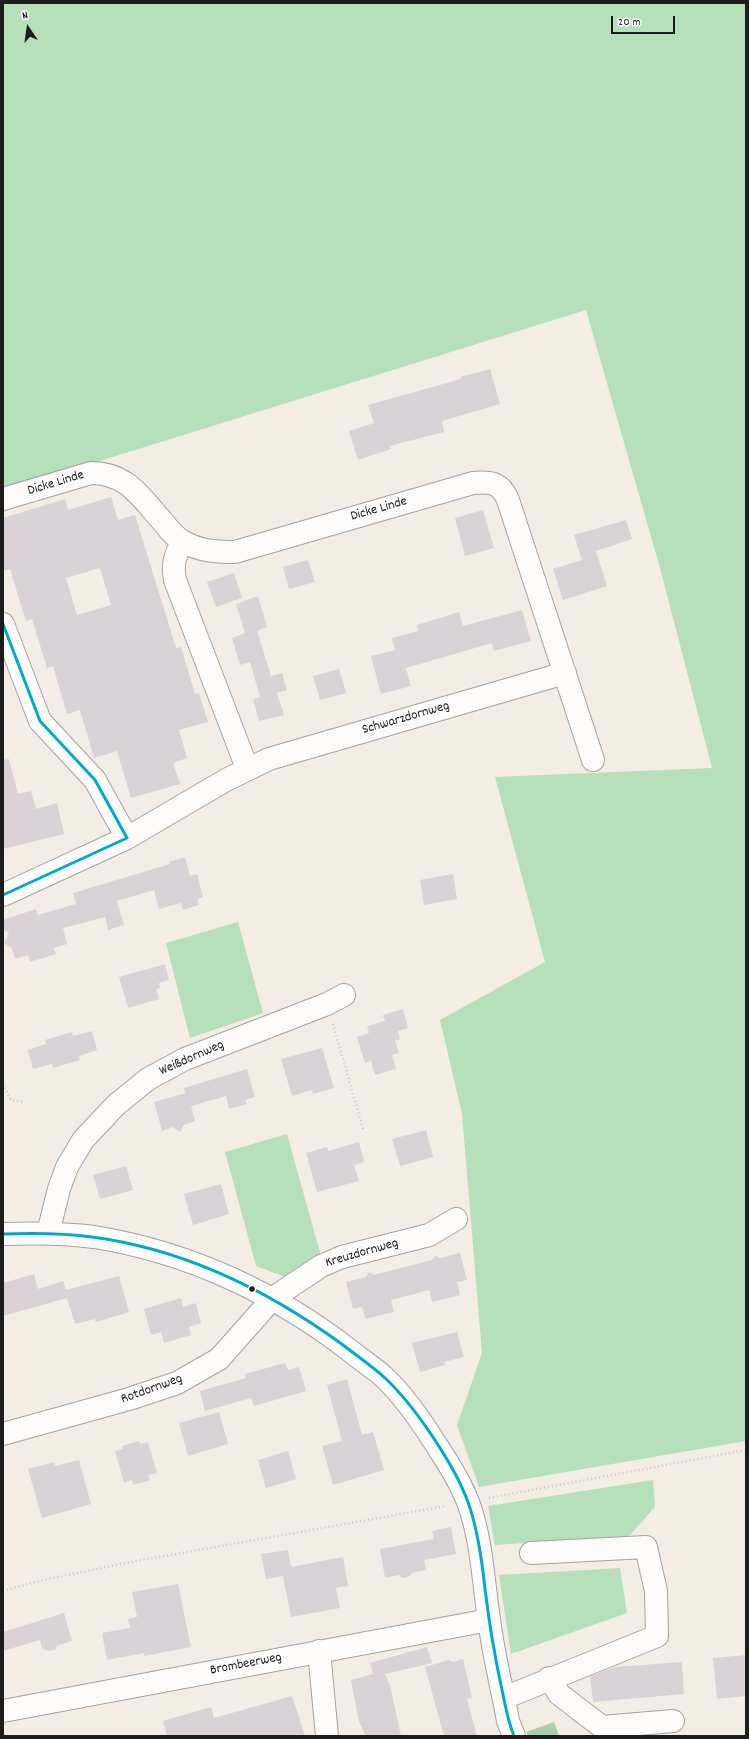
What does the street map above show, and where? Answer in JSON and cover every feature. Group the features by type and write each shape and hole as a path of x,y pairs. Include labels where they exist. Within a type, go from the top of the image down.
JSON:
{"street":[{"name":"Dicke Linde","path":"3,499 91,473 105,473 120,478 135,491 182,542 195,548 208,551 235,552 474,483 486,482 499,485 505,492 508,500 593,760"},
{"path":"182,542 174,558 172,567 175,580 247,768"},
{"path":"3,624 40,721 95,780 127,838"},
{"name":"Schwarzdornweg","path":"3,895 127,838 247,768 269,759 565,673"},
{"name":"Weißdornweg","path":"48,1233 59,1189 67,1167 84,1140 116,1105 148,1080 185,1059 336,1000"},
{"name":"Kreuzdornweg","path":"273,1298 321,1266 342,1257 429,1235 456,1219"},
{"path":"3,1234 48,1233 95,1237 201,1265 253,1287 273,1298 324,1330 384,1377 405,1399 421,1421 453,1470 468,1502 481,1548 489,1620 508,1721 514,1736"},
{"name":"Rotdornweg","path":"3,1434 129,1399 177,1383 199,1372 219,1359 273,1298"},
{"path":"504,1698 549,1678 658,1636 656,1591 646,1547 532,1553"},
{"name":"Brombeerweg","path":"3,1711 489,1620"},
{"path":"319,1651 327,1736"},
{"path":"549,1678 559,1694 602,1727 673,1721"}],"path":[{"path":"336,1000 363,1129"},
{"path":"3,1084 11,1100 24,1102"},
{"path":"3,1590 131,1562 468,1502 746,1450"}],"green space":[{"path":"3,3 746,3 746,1441 479,1487 457,1425 482,1353 462,1114 440,1020 545,962 495,777 712,768 660,568 586,310 3,491"},
{"path":"238,922 263,1013 190,1038 166,943"},
{"path":"287,1134 321,1256 288,1278 256,1266 225,1152"},
{"path":"653,1480 655,1507 629,1536 495,1545 488,1506"},
{"path":"620,1568 627,1613 511,1654 499,1575"},
{"path":"554,1722 559,1736 529,1736 526,1732"}],"building":[{"path":"490,369 500,404 442,421 444,432 390,446 391,449 358,460 349,431 374,423 368,405 461,379 460,377"},
{"path":"111,497 118,520 135,515 176,648 181,647 195,694 199,693 208,722 179,730 187,758 173,763 180,784 131,798 117,751 94,758 80,710 67,714 53,666 47,668 32,619 26,621 10,569 3,571 3,518 65,499 68,510","holes":["100,568 111,605 77,615 66,578"]},
{"path":"483,510 494,548 465,556 455,518"},
{"path":"626,520 632,539 596,551 607,586 563,600 553,569 582,560 574,535"},
{"path":"308,560 315,582 289,589 283,567"},
{"path":"234,573 242,598 216,607 207,582"},
{"path":"258,596 267,627 257,631 271,676 282,673 287,690 277,693 284,715 259,721 253,699 260,697 250,662 240,665 232,638 245,633 236,604"},
{"path":"522,610 531,641 494,651 492,643 406,668 411,686 381,694 371,656 395,650 392,638 418,631 417,625 459,612 463,626"},
{"path":"339,669 346,693 320,700 313,676"},
{"path":"9,759 18,794 31,791 36,809 57,803 64,834 3,849 3,760"},
{"path":"185,857 190,876 197,874 203,897 197,899 199,905 183,910 181,903 159,909 154,890 117,901 124,925 108,930 105,917 63,928 67,944 54,948 56,954 30,962 28,955 15,959 12,948 4,943 9,933 3,929 3,920 36,909 38,915 76,904 73,893 170,864 169,862"},
{"path":"453,874 457,899 424,905 420,880"},
{"path":"165,964 169,980 159,983 160,988 156,989 159,999 128,1008 119,977"},
{"path":"403,1009 408,1028 398,1031 400,1039 395,1041 399,1053 392,1055 396,1069 375,1075 371,1061 365,1063 357,1037 369,1033 367,1026 385,1021 383,1015"},
{"path":"92,1031 97,1050 79,1056 80,1060 53,1068 52,1064 33,1069 28,1050 46,1044 45,1040 72,1032 73,1036"},
{"path":"322,1048 334,1088 313,1094 312,1090 292,1096 281,1059"},
{"path":"247,1069 255,1097 245,1100 247,1104 229,1109 226,1096 191,1106 195,1121 184,1125 180,1132 173,1127 162,1131 154,1102 186,1093 184,1088"},
{"path":"426,1130 433,1157 400,1166 392,1139"},
{"path":"359,1142 364,1162 354,1165 359,1181 317,1192 306,1153 327,1147 328,1151"},
{"path":"126,1166 133,1190 100,1199 93,1175"},
{"path":"221,1184 229,1214 193,1225 184,1194"},
{"path":"460,1253 467,1280 457,1282 460,1295 432,1302 429,1290 391,1300 394,1312 366,1319 362,1307 353,1309 346,1282 366,1277 369,1272 374,1275 432,1260 435,1255 440,1258"},
{"path":"34,1274 38,1289 63,1281 66,1290 119,1276 129,1312 96,1322 95,1319 75,1324 67,1298 3,1316 3,1283"},
{"path":"181,1298 183,1307 196,1303 201,1323 189,1327 191,1335 164,1343 161,1332 151,1335 144,1309"},
{"path":"457,1332 464,1357 444,1362 445,1365 420,1372 412,1343"},
{"path":"285,1363 288,1370 299,1367 306,1391 254,1406 251,1398 205,1411 200,1391 246,1378 245,1374"},
{"path":"347,1379 362,1435 373,1432 384,1470 333,1485 322,1446 342,1441 327,1385"},
{"path":"219,1412 228,1444 188,1456 179,1423"},
{"path":"139,1441 140,1444 148,1442 157,1473 148,1475 150,1480 134,1485 132,1480 124,1483 115,1451 123,1449 122,1446"},
{"path":"288,1451 296,1479 266,1488 258,1460"},
{"path":"79,1460 91,1504 42,1518 28,1469 54,1462 55,1466"},
{"path":"451,1527 456,1554 424,1560 426,1570 412,1573 410,1576 402,1578 399,1575 385,1578 380,1549 434,1539 432,1531"},
{"path":"288,1550 291,1567 343,1557 348,1586 336,1588 340,1608 291,1617 283,1576 266,1579 261,1554"},
{"path":"178,1584 191,1647 144,1656 144,1653 107,1660 102,1633 130,1628 128,1619 137,1617 132,1592"},
{"path":"64,1613 72,1641 57,1646 55,1650 48,1651 42,1648 40,1640 3,1651 3,1632"},
{"path":"427,1647 432,1663 385,1674 390,1685 401,1736 366,1736 359,1722 351,1680 373,1674 370,1663"},
{"path":"746,1655 746,1696 717,1699 713,1658"},
{"path":"463,1659 472,1698 467,1699 477,1736 444,1736 425,1667 449,1660 453,1662"},
{"path":"682,1662 684,1694 593,1702 590,1676 615,1667"},
{"path":"292,1696 305,1736 167,1736 163,1721 211,1707 214,1718"}],"transit line":[{"path":"3,624 40,721 95,780 127,838 3,895"},
{"path":"3,1234 25,1233 92,1237 159,1251 192,1262 255,1290 315,1325 370,1365 385,1378 408,1403 432,1436 453,1470 468,1502 479,1545 498,1673 514,1736"}]}
